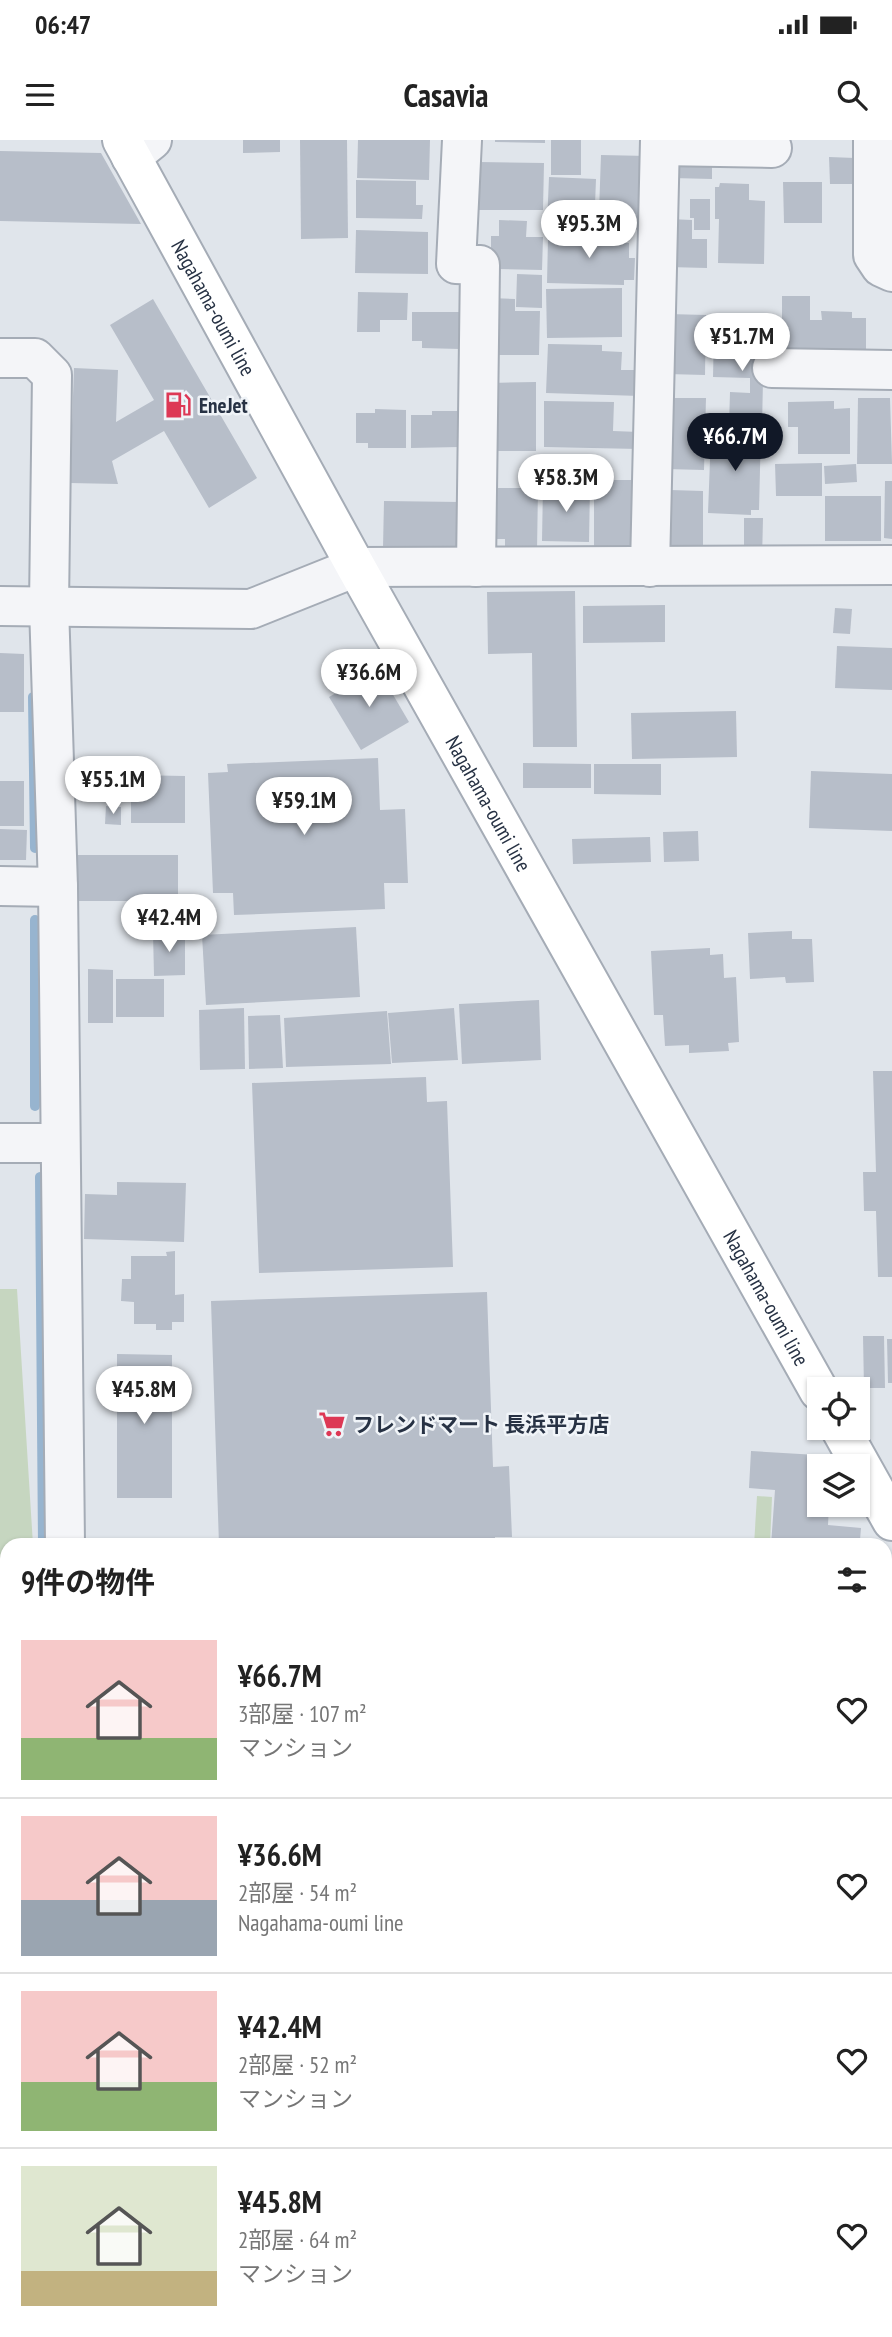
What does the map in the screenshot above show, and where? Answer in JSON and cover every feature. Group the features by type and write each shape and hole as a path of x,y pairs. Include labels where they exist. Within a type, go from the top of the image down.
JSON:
{"main road":[{"name":"Nagahama-oumi line","path":"135,146 356,567 811,1377"},
{"path":"847,1440 892,1521"}],"street":[{"path":"462,140 456,264 480,265 476,567"},
{"path":"873,140 873,255 881,267 892,272"},
{"path":"650,567 660,143 772,149"},
{"path":"0,358 35,358 52,375 49,606 58,887 58,1143 65,1538"},
{"path":"772,368 892,370"},
{"path":"0,606 251,609 356,567 892,565"},
{"path":"0,886 58,887"},
{"path":"0,1143 58,1143"}],"green space":[{"path":"0,1289 17,1289 33,1538 0,1538"},
{"path":"757,1496 772,1497 770,1538 754,1538"}],"building":[{"path":"243,140 280,140 280,152 243,153"},
{"path":"300,140 347,140 348,238 301,239"},
{"path":"358,140 430,140 429,180 357,178"},
{"path":"545,140 545,143 495,142"},
{"path":"551,140 581,140 581,175 551,175"},
{"path":"0,151 101,153 141,224 0,221"},
{"path":"601,155 648,156 645,230 605,228 605,212 599,212"},
{"path":"829,157 855,158 855,184 830,184"},
{"path":"672,161 712,162 712,179 672,178"},
{"path":"479,162 544,163 543,210 479,210"},
{"path":"549,177 596,179 595,205 589,204 589,221 582,220 582,226 547,224"},
{"path":"356,180 416,181 416,205 423,205 422,219 356,218"},
{"path":"783,182 822,182 822,223 784,223"},
{"path":"720,183 749,184 749,200 765,201 764,264 718,263 719,219 715,219 715,187 719,187"},
{"path":"690,199 710,199 710,230 694,230 694,218 690,218"},
{"path":"669,219 692,220 692,239 707,239 707,268 668,267"},
{"path":"499,220 527,221 526,237 543,237 542,270 497,269 491,259 491,236 499,236"},
{"path":"356,230 428,232 428,274 355,273"},
{"path":"567,233 617,234 617,243 629,243 629,258 635,258 634,280 624,280 624,285 547,283 548,239 567,240"},
{"path":"517,274 542,275 542,308 516,307"},
{"path":"622,288 622,337 547,338 546,289"},
{"path":"358,292 408,293 407,320 380,320 380,332 357,332"},
{"path":"782,296 810,296 810,320 822,320 821,311 852,312 852,318 866,318 866,360 782,359"},
{"path":"490,298 515,299 515,311 540,311 539,355 496,355"},
{"path":"153,299 257,478 209,508 164,431 112,461 118,484 70,483 74,368 118,370 116,422 154,400 110,325"},
{"path":"412,312 460,312 460,349 422,348 422,341 412,341"},
{"path":"668,314 706,315 705,375 667,374"},
{"path":"714,331 764,332 762,427 729,426 730,392 750,393 750,378 713,377"},
{"path":"548,344 602,345 602,351 622,352 621,370 641,370 640,396 546,393"},
{"path":"536,382 536,451 491,451 491,383"},
{"path":"668,398 706,398 704,470 666,469"},
{"path":"858,398 890,398 892,464 857,464"},
{"path":"544,401 614,402 613,431 639,432 639,449 544,447"},
{"path":"834,401 834,409 850,408 850,454 798,454 798,427 788,427 788,402"},
{"path":"375,409 406,410 406,448 368,448 368,443 356,443 356,413 375,413"},
{"path":"432,411 458,411 459,447 411,448 411,415 432,415"},
{"path":"745,429 761,429 759,510 751,510 751,515 708,513 711,434 744,435"},
{"path":"822,463 822,496 776,496 775,464"},
{"path":"856,464 857,482 825,484 824,466"},
{"path":"594,480 634,480 634,548 594,547"},
{"path":"885,481 892,481 892,539 884,538"},
{"path":"543,485 590,486 589,542 542,541"},
{"path":"493,488 538,488 537,551 505,551 505,539 492,539"},
{"path":"670,490 703,491 703,557 669,557"},
{"path":"825,496 881,496 881,541 825,541"},
{"path":"384,501 460,502 459,549 383,548"},
{"path":"744,518 763,518 762,560 744,559"},
{"path":"575,591 577,747 533,747 532,653 488,654 487,592"},
{"path":"665,605 665,642 583,643 583,606"},
{"path":"835,608 852,609 850,634 833,633"},
{"path":"837,646 892,648 892,690 835,688"},
{"path":"0,653 24,654 24,712 0,712"},
{"path":"378,669 409,722 361,750 329,697"},
{"path":"736,711 737,757 632,759 631,713"},
{"path":"378,758 380,810 405,809 408,883 384,883 385,909 234,915 233,893 213,893 208,773 228,772 227,764"},
{"path":"523,763 591,764 591,788 523,788"},
{"path":"594,764 661,764 661,795 594,794"},
{"path":"811,771 892,774 892,831 809,828"},
{"path":"131,775 185,776 185,823 131,823"},
{"path":"0,781 24,781 24,826 0,826"},
{"path":"106,806 121,807 121,825 105,824"},
{"path":"0,829 27,830 26,860 0,860"},
{"path":"698,831 699,861 664,862 663,832"},
{"path":"650,837 651,862 573,864 572,839"},
{"path":"76,855 178,855 178,898 169,898 169,927 136,927 135,901 76,901"},
{"path":"356,927 360,997 206,1005 202,935"},
{"path":"792,931 792,939 812,939 814,982 786,983 785,977 750,979 748,933"},
{"path":"153,932 185,932 185,975 154,976"},
{"path":"710,948 710,955 723,954 724,978 736,977 739,1042 728,1043 729,1051 689,1053 689,1045 665,1046 663,1015 654,1015 651,951"},
{"path":"88,969 113,970 113,1023 88,1023"},
{"path":"116,979 164,979 164,1017 116,1017"},
{"path":"539,1000 541,1060 462,1064 459,1004"},
{"path":"244,1008 245,1069 200,1070 199,1010"},
{"path":"454,1008 458,1060 392,1063 388,1013"},
{"path":"387,1011 391,1064 286,1067 284,1018"},
{"path":"280,1015 283,1068 249,1069 248,1016"},
{"path":"873,1071 892,1071 892,1277 878,1277 876,1211 864,1211 863,1172 876,1172"},
{"path":"426,1077 427,1102 447,1101 453,1267 259,1273 252,1083"},
{"path":"117,1182 186,1183 184,1242 84,1239 85,1194 117,1195"},
{"path":"175,1251 175,1295 184,1294 184,1322 172,1322 172,1330 156,1330 156,1324 134,1324 134,1302 121,1301 122,1279 131,1279 131,1256 167,1256 166,1252"},
{"path":"487,1292 493,1467 509,1466 512,1537 219,1538 211,1301"},
{"path":"863,1336 884,1336 885,1388 870,1388 870,1377 864,1377"},
{"path":"887,1339 892,1339 892,1383 888,1383"},
{"path":"117,1354 172,1355 172,1498 117,1498"},
{"path":"751,1451 807,1454 807,1517 828,1517 828,1525 861,1528 860,1538 772,1538 775,1490 749,1488"}],"waterway":[{"path":"33,697 35,848"},
{"path":"35,920 35,1106"},
{"path":"40,1177 43,1538"}],"place":[{"name":"EneJet","path":"178,405"},
{"name":"フレンドマート 長浜平方店","path":"332,1424"}]}
